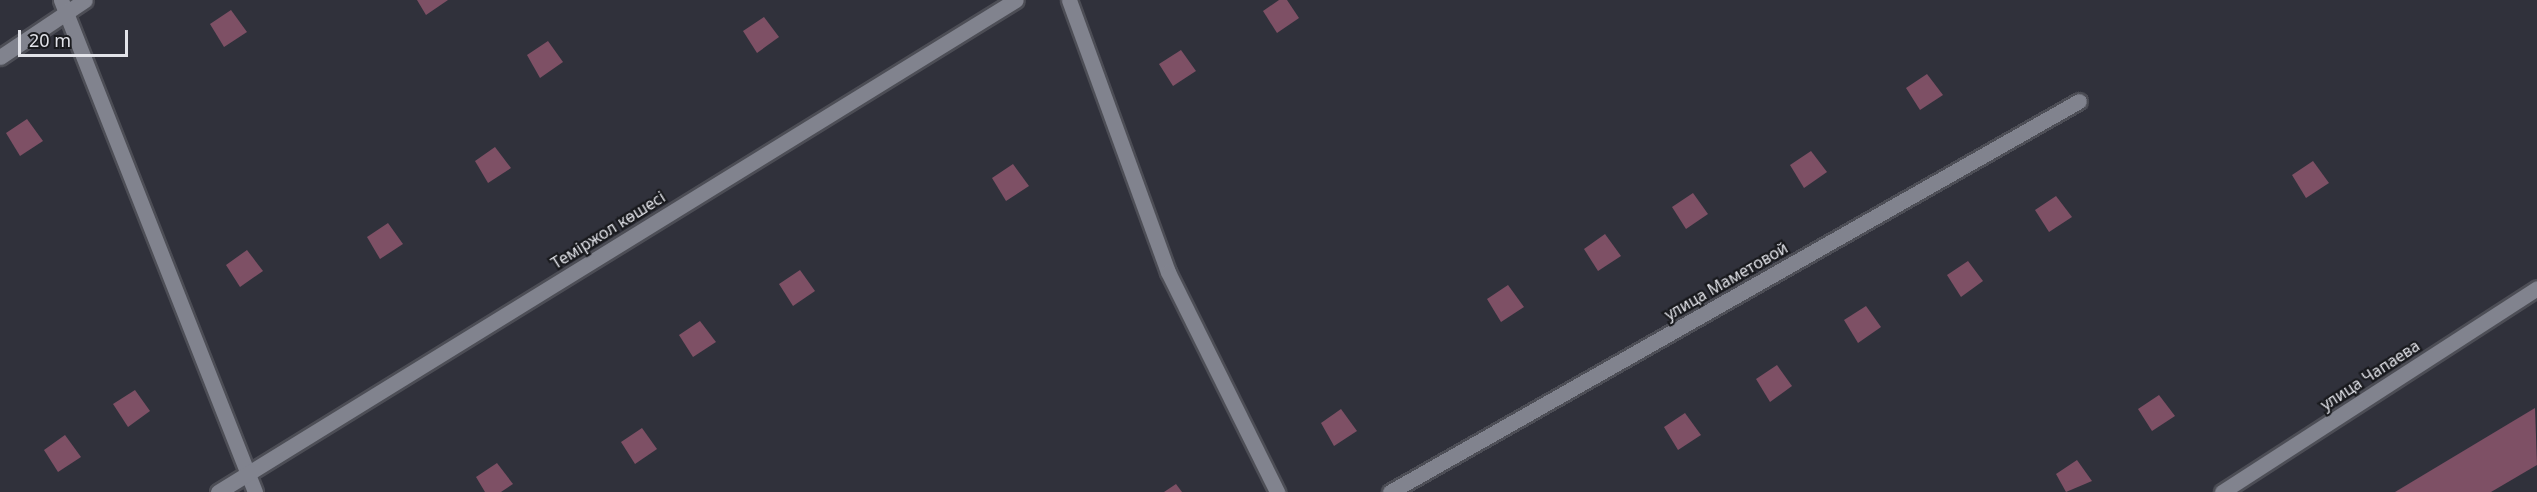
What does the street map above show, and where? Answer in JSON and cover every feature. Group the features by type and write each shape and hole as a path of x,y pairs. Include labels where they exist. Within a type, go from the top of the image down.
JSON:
{"street":[{"path":"0,57 63,6 85,0"},
{"name":"Теміржол көшесі","path":"218,492 1016,0"},
{"path":"1069,0 1168,272 1277,492"},
{"path":"63,6 255,492"},
{"name":"улица Маметовой","path":"1390,492 2079,101"},
{"name":"улица Чапаева","path":"2222,492 2537,288"}],"building":[{"path":"417,0 448,0 426,15"},
{"path":"1279,0 1287,0 1299,18 1277,33 1263,11"},
{"path":"231,10 247,32 224,47 210,24"},
{"path":"764,17 779,37 757,53 743,31"},
{"path":"548,41 563,62 540,78 527,55"},
{"path":"1181,50 1196,71 1173,86 1159,64"},
{"path":"1927,74 1943,95 1920,110 1906,88"},
{"path":"27,119 43,141 20,156 6,133"},
{"path":"495,147 511,168 488,183 475,161"},
{"path":"1811,151 1827,172 1804,188 1790,165"},
{"path":"2313,161 2329,183 2306,198 2292,175"},
{"path":"1013,164 1029,186 1006,201 992,178"},
{"path":"1693,193 1708,214 1686,229 1672,207"},
{"path":"2056,196 2072,217 2049,232 2035,210"},
{"path":"388,223 403,244 380,259 367,237"},
{"path":"1605,234 1621,256 1598,271 1584,249"},
{"path":"247,250 263,271 240,287 226,265"},
{"path":"1968,261 1983,281 1961,297 1947,275"},
{"path":"800,270 815,291 793,306 779,284"},
{"path":"1508,285 1524,307 1501,322 1487,299"},
{"path":"1866,306 1881,327 1858,343 1844,320"},
{"path":"700,321 716,342 693,357 679,335"},
{"path":"1777,365 1792,386 1770,402 1756,379"},
{"path":"135,390 150,411 128,427 113,404"},
{"path":"2159,395 2175,416 2152,431 2138,409"},
{"path":"2535,408 2537,465 2491,492 2395,492"},
{"path":"1341,409 1357,431 1334,446 1321,423"},
{"path":"1685,413 1701,435 1678,450 1664,427"},
{"path":"642,428 657,449 635,464 621,442"},
{"path":"65,435 81,457 58,472 44,450"},
{"path":"2077,460 2092,481 2066,492 2056,474"},
{"path":"497,463 513,484 501,492 485,492 476,477"},
{"path":"1176,484 1182,492 1164,492"}]}
